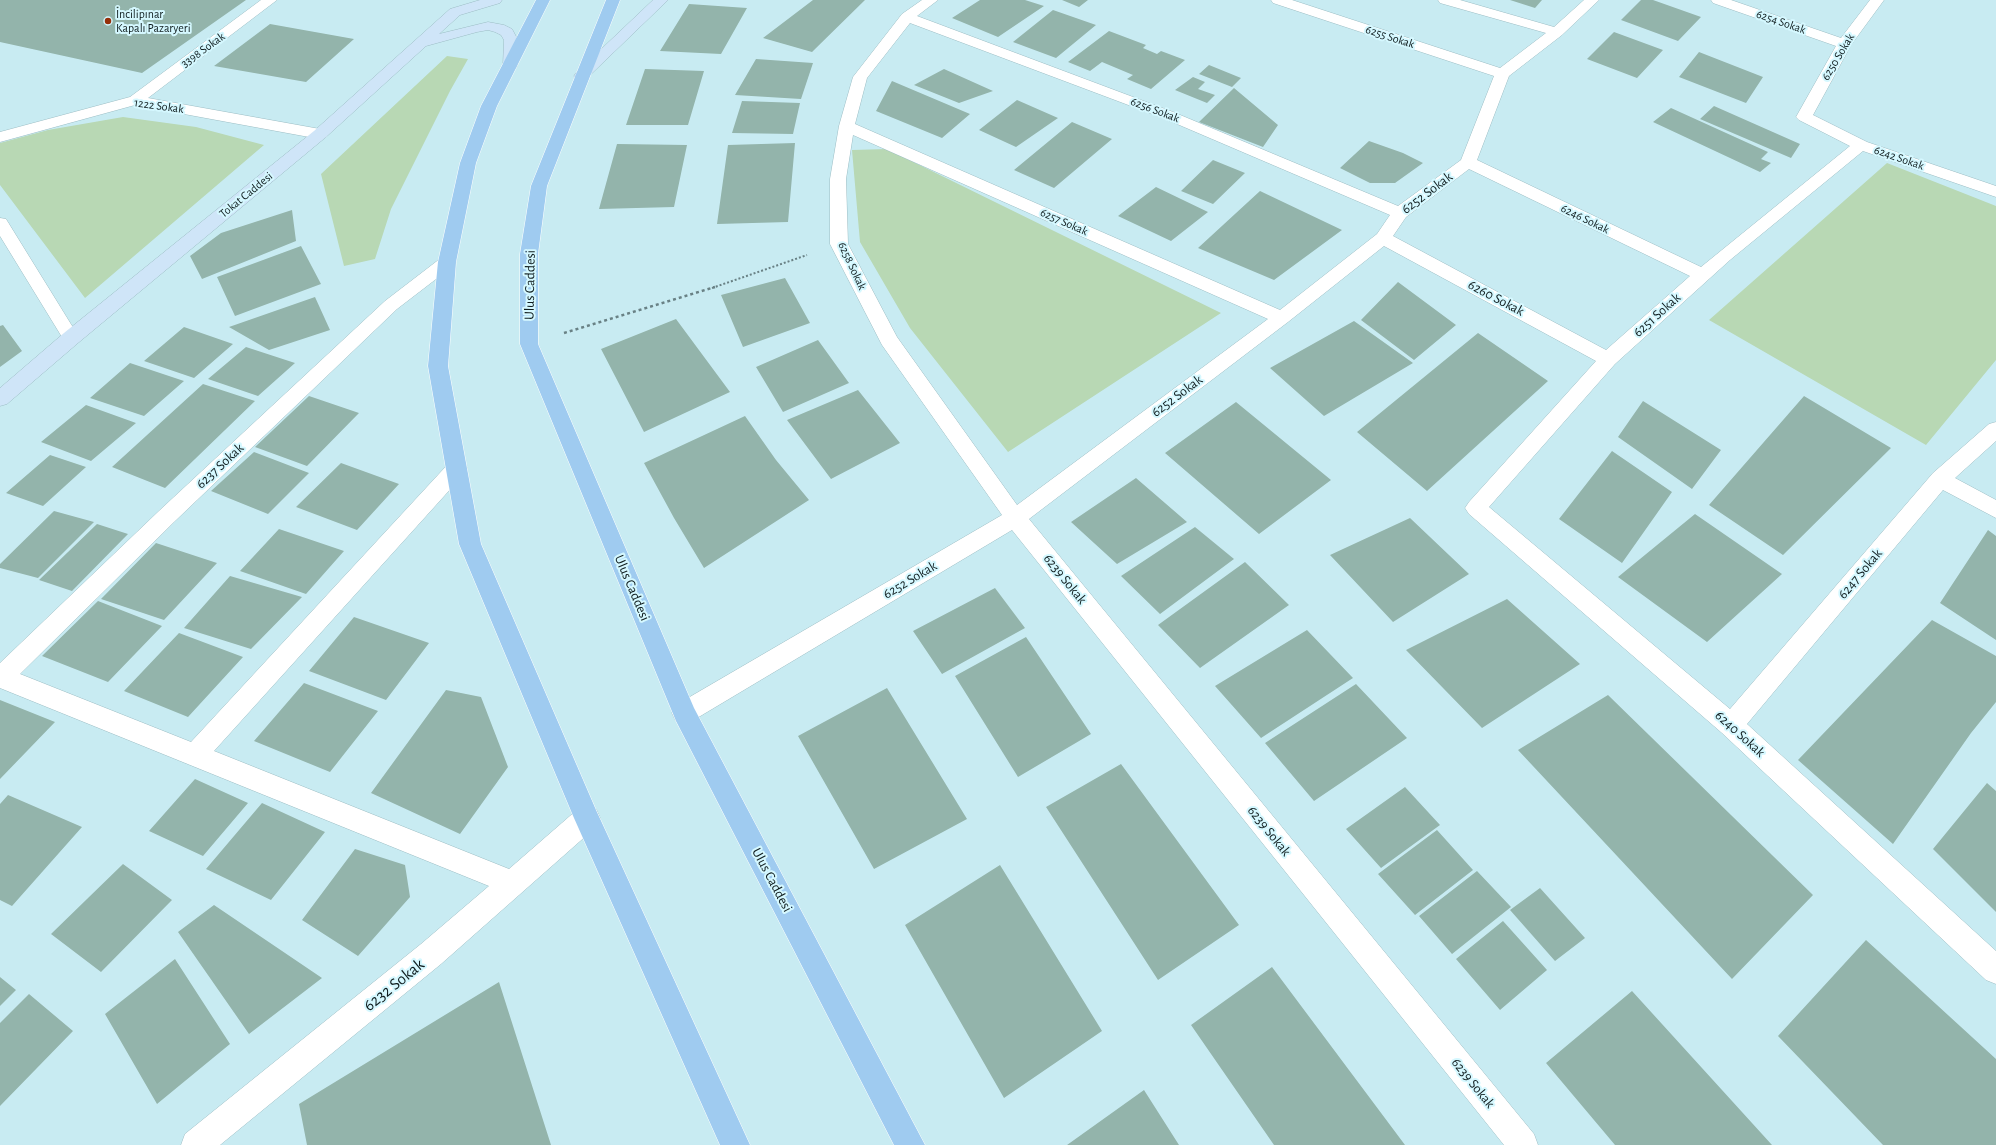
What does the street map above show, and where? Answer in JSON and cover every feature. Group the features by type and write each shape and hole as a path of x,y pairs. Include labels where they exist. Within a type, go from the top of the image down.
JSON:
{"main road":[{"path":"455,12 469,0"},
{"name":"Tokat Caddesi","path":"0,399 71,338 320,134 455,12 495,0"},
{"path":"543,0 489,106 468,163 446,262 438,366 470,544 586,818 735,1145"},
{"name":"Ulus Caddesi","path":"613,0 581,76 539,186 529,254 529,344 684,713 910,1145"},
{"path":"581,76 661,0"},
{"path":"420,44 475,28 488,26 499,28 507,32 511,40 510,66"}],"street":[{"name":"3398 Sokak","path":"135,100 270,0"},
{"name":"6258 Sokak","path":"931,0 907,17 860,77 847,126 838,180 839,244 889,340 1015,518"},
{"name":"6255 Sokak","path":"1278,0 1502,74"},
{"path":"1445,0 1557,32"},
{"path":"1468,162 1502,74 1557,32 1592,0"},
{"name":"6254 Sokak","path":"1718,0 1844,44"},
{"name":"6250 Sokak","path":"1804,117 1844,44 1877,0"},
{"name":"6256 Sokak","path":"907,17 1168,114 1400,213"},
{"name":"1222 Sokak","path":"0,137 135,100 320,134"},
{"name":"6242 Sokak","path":"1804,117 1861,145 1996,192"},
{"name":"6257 Sokak","path":"847,126 1282,318"},
{"name":"6251 Sokak","path":"1476,508 1608,359 1702,275 1861,145"},
{"name":"6252 Sokak","path":"684,713 1015,518 1282,318 1383,238 1400,213 1468,162"},
{"name":"6246 Sokak","path":"1468,162 1702,275"},
{"name":"6260 Sokak","path":"1383,238 1608,359"},
{"name":"6237 Sokak","path":"0,677 167,516 391,305 446,262"},
{"name":"6247 Sokak","path":"1732,725 1940,480 1996,428"},
{"path":"195,755 456,468"},
{"path":"1940,480 1996,510"},
{"name":"6240 Sokak","path":"1476,508 1732,725 1996,970"},
{"name":"6239 Sokak","path":"1015,518 1523,1145"},
{"path":"0,677 513,883"},
{"name":"6232 Sokak","path":"196,1145 432,954 586,818"}],"lane":[{"path":"0,223 71,338"}],"path":[{"path":"529,344 720,286 839,244"}],"green space":[{"path":"447,56 468,59 450,91 391,209 375,259 344,266 321,174"},
{"path":"123,117 196,127 264,145 85,298 0,185 0,143 48,130"},
{"path":"887,149 1221,313 1008,452 910,328 860,242 852,150"},
{"path":"1887,163 1996,206 1996,360 1926,445 1709,320"}],"building":[{"name":"İncilipınar Kapalı Pazaryeri","path":"0,0 246,0 142,73 0,42"},
{"path":"813,0 865,0 812,52 763,38"},
{"path":"980,0 1025,0 1044,6 998,37 952,18"},
{"path":"1062,0 1088,0 1079,7"},
{"path":"1510,0 1542,0 1535,8"},
{"path":"1641,0 1653,0 1701,17 1678,41 1621,20"},
{"path":"689,4 747,8 721,54 660,51"},
{"path":"1053,10 1096,25 1056,58 1013,42"},
{"path":"270,24 354,39 306,82 214,66"},
{"path":"1109,31 1146,45 1143,48 1157,54 1161,51 1185,60 1151,89 1127,79 1133,75 1102,62 1090,71 1068,62"},
{"path":"1614,32 1663,50 1637,78 1587,59"},
{"path":"1699,52 1763,77 1746,103 1679,77"},
{"path":"756,59 813,63 801,99 735,95"},
{"path":"1209,65 1241,78 1232,87 1199,74"},
{"path":"645,69 704,71 688,125 626,125"},
{"path":"944,69 993,91 959,103 914,85"},
{"path":"1193,77 1205,82 1198,89 1215,95 1207,103 1175,90"},
{"path":"892,81 970,114 942,138 876,111"},
{"path":"1234,88 1278,125 1263,147 1199,122"},
{"path":"1017,100 1058,118 1016,147 979,130"},
{"path":"742,101 800,103 793,134 732,133"},
{"path":"1714,106 1800,144 1791,158 1700,119"},
{"path":"1671,108 1768,152 1761,159 1771,163 1760,172 1653,122"},
{"path":"1072,122 1112,139 1054,188 1014,170"},
{"path":"1369,141 1403,153 1423,163 1395,183 1370,183 1340,168"},
{"path":"795,143 788,222 717,224 728,145"},
{"path":"617,144 687,145 674,207 599,209"},
{"path":"1213,160 1245,173 1213,204 1181,191"},
{"path":"1156,187 1208,212 1171,241 1118,216"},
{"path":"1260,191 1342,230 1274,280 1198,248"},
{"path":"292,210 296,241 202,279 190,256 221,233"},
{"path":"301,246 321,284 235,316 217,277"},
{"path":"785,278 810,323 743,347 721,295"},
{"path":"1398,282 1456,325 1414,360 1361,320"},
{"path":"315,297 330,330 269,350 229,327"},
{"path":"676,319 730,392 644,432 601,349"},
{"path":"1354,321 1413,363 1324,416 1270,368"},
{"path":"3,325 22,351 0,367 0,326"},
{"path":"184,327 233,344 194,378 144,361"},
{"path":"1478,333 1548,381 1427,491 1357,432"},
{"path":"818,340 849,383 783,412 756,367"},
{"path":"246,347 295,363 258,396 208,379"},
{"path":"130,363 184,381 144,416 90,398"},
{"path":"203,384 255,401 165,488 112,467"},
{"path":"858,390 900,443 831,479 787,420"},
{"path":"309,396 359,413 307,466 255,447"},
{"path":"1804,396 1891,448 1783,555 1709,505"},
{"path":"1643,401 1721,450 1692,489 1618,437"},
{"path":"1236,402 1331,480 1259,534 1165,453"},
{"path":"86,405 136,423 91,461 41,442"},
{"path":"745,416 776,460 809,500 704,568 674,518 644,463"},
{"path":"1612,451 1672,492 1622,563 1559,519"},
{"path":"254,452 309,473 268,514 211,491"},
{"path":"50,455 86,467 43,506 6,493"},
{"path":"341,463 399,484 357,530 296,507"},
{"path":"1136,478 1187,522 1117,564 1071,522"},
{"path":"54,511 94,522 38,578 0,568 0,564"},
{"path":"1695,514 1782,574 1707,642 1618,577"},
{"path":"1410,518 1469,574 1393,622 1330,555"},
{"path":"97,524 128,534 72,591 39,580"},
{"path":"1195,527 1234,559 1160,614 1121,576"},
{"path":"279,529 344,551 306,594 240,571"},
{"path":"1988,530 1996,536 1996,640 1940,603"},
{"path":"156,543 217,563 164,620 101,599"},
{"path":"1245,562 1289,605 1200,668 1158,625"},
{"path":"230,576 302,597 251,649 184,628"},
{"path":"995,588 1025,628 942,674 913,631"},
{"path":"1507,599 1580,664 1482,728 1406,650"},
{"path":"98,601 162,626 108,682 42,656"},
{"path":"354,617 429,643 386,700 309,671"},
{"path":"1932,620 1996,656 1996,702 1971,733 1893,844 1798,760"},
{"path":"1307,630 1353,678 1261,738 1215,686"},
{"path":"179,633 243,657 188,717 124,691"},
{"path":"1026,637 1091,734 1018,777 955,676"},
{"path":"304,683 378,711 330,772 254,741"},
{"path":"1356,684 1407,738 1314,801 1265,743"},
{"path":"887,688 967,819 874,869 798,736"},
{"path":"446,690 481,697 508,767 460,834 371,793"},
{"path":"1608,695 1813,895 1732,979 1518,750"},
{"path":"0,700 55,722 0,779"},
{"path":"1121,764 1239,925 1158,980 1046,807"},
{"path":"195,779 248,803 203,856 149,831"},
{"path":"1987,783 1996,791 1996,912 1933,849"},
{"path":"1405,787 1440,825 1381,868 1346,829"},
{"path":"8,795 82,827 12,906 0,900 0,804"},
{"path":"262,803 325,832 271,900 206,869"},
{"path":"1437,830 1473,870 1415,915 1378,874"},
{"path":"355,849 405,865 410,897 358,956 302,920"},
{"path":"123,864 172,900 101,972 51,934"},
{"path":"1000,865 1102,1031 1004,1098 905,925"},
{"path":"1477,871 1511,907 1452,954 1419,916"},
{"path":"1540,888 1585,938 1555,961 1510,910"},
{"path":"214,905 322,978 249,1034 178,932"},
{"path":"1503,921 1547,970 1500,1010 1456,959"},
{"path":"1866,940 1996,1059 1996,1145 1883,1145 1778,1036"},
{"path":"175,959 230,1044 157,1104 105,1014"},
{"path":"1272,967 1405,1145 1274,1145 1191,1025"},
{"path":"0,977 16,990 0,1006"},
{"path":"499,982 551,1145 307,1145 299,1104"},
{"path":"1632,991 1772,1145 1615,1145 1546,1063"},
{"path":"29,994 73,1031 0,1106 0,1023"},
{"path":"1144,1090 1179,1145 1067,1145"}],"place":[{"name":"İncilipınar Kapalı Pazaryeri","path":"108,21"}]}
